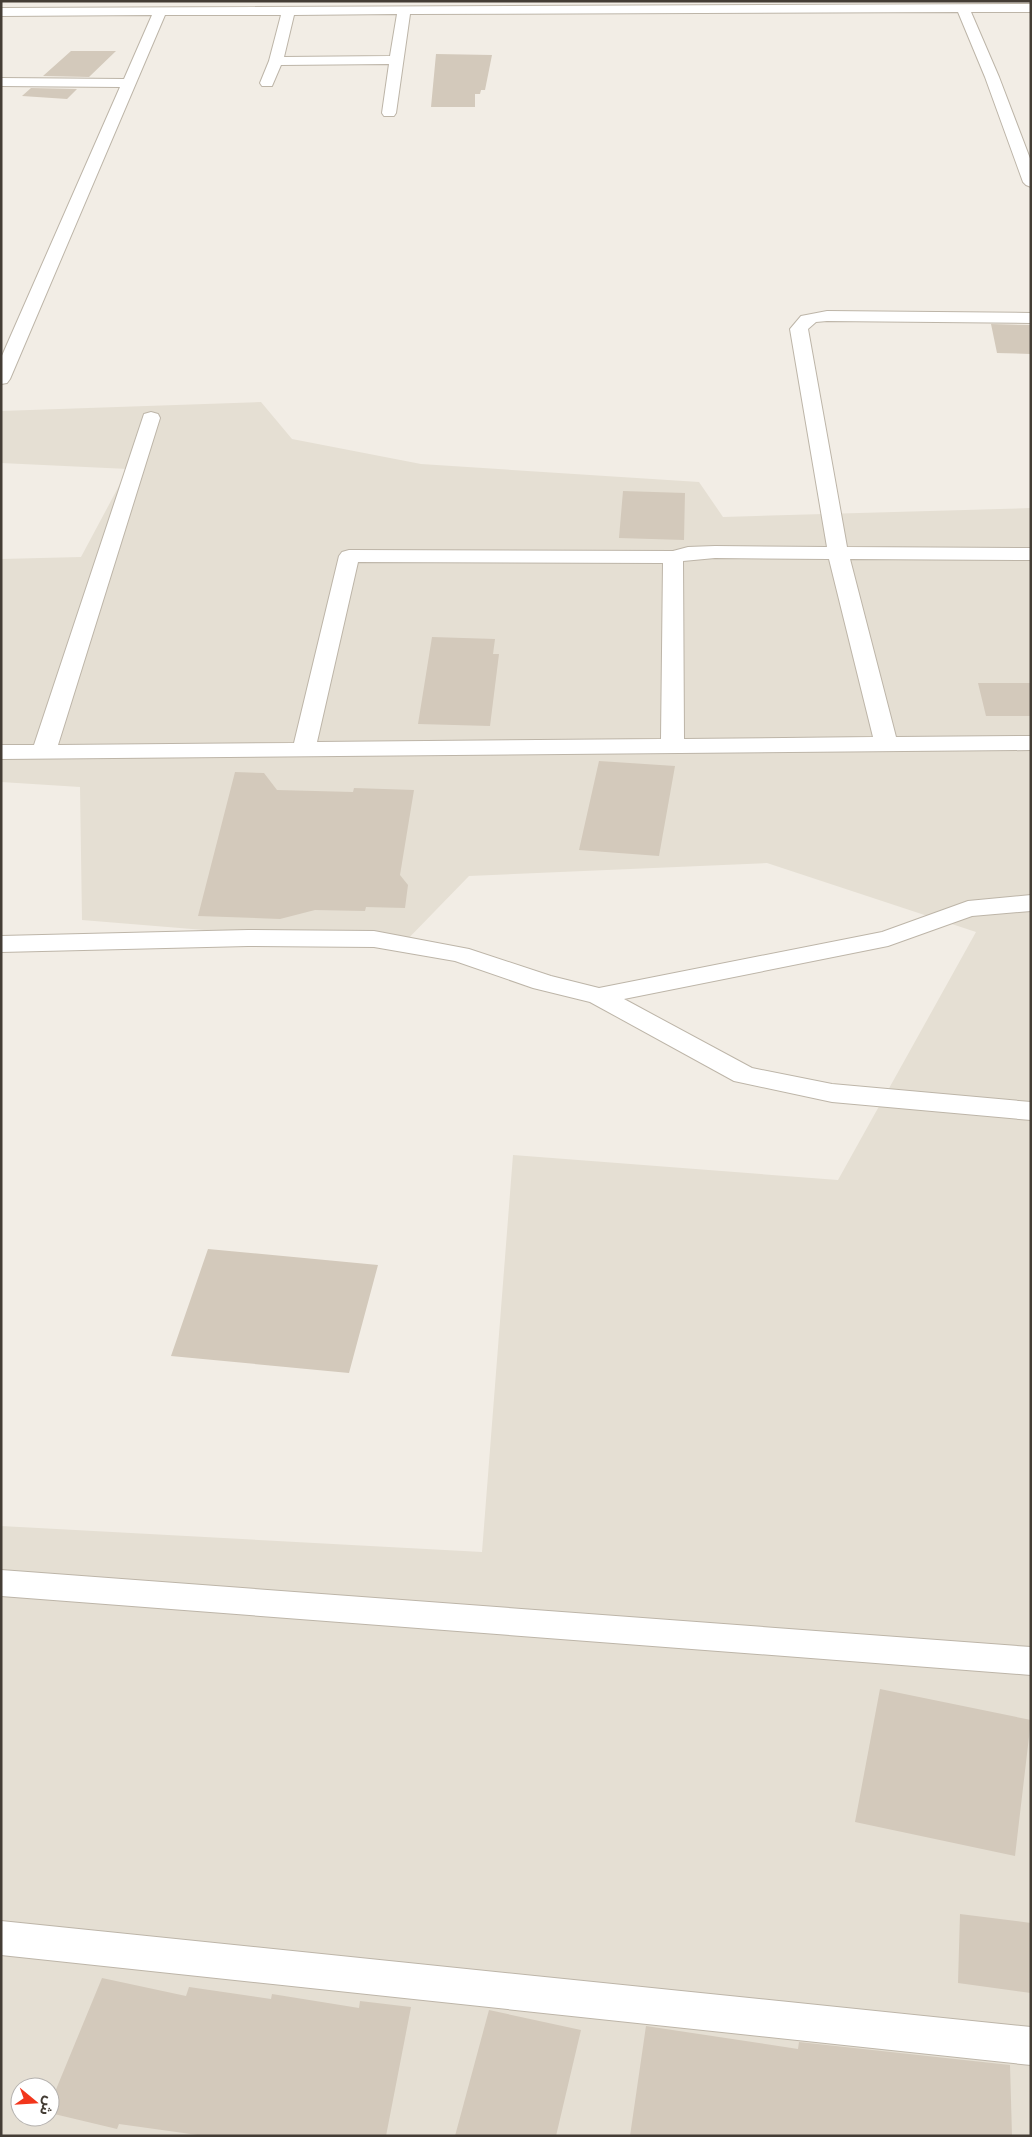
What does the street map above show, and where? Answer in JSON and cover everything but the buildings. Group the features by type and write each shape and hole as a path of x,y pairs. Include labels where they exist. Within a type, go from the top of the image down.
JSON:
{"street":[{"path":"1,12 160,11 183,6 290,10 1031,8"},
{"path":"963,8 1026,155 1031,182"},
{"path":"267,83 276,61 290,10"},
{"path":"389,113 404,10"},
{"path":"1,379 160,11"},
{"path":"1,20 35,12"},
{"path":"276,61 396,60"},
{"path":"1,82 128,83"},
{"path":"886,744 838,553 800,329 802,323 811,317 827,316 1031,318"},
{"path":"44,752 151,418"},
{"path":"304,749 349,556 673,557 688,553 715,552 1031,554"},
{"path":"672,746 673,557"},
{"path":"1,752 1031,743"},
{"path":"599,996 888,938 968,909 1031,903"},
{"path":"1,944 248,938 374,939 460,954 542,982 599,996 744,1074 832,1093 1031,1111"},
{"path":"1,1583 1031,1661"},
{"path":"1,1938 1031,2046"}],"shaded area":[{"path":"261,402 292,439 421,464 699,482 723,517 1031,508 1031,2136 1,2136 1,1526 482,1552 513,1155 838,1180 976,932 767,863 469,876 401,946 82,920 80,787 1,782 1,559 81,557 128,469 1,463 1,411"}]}
